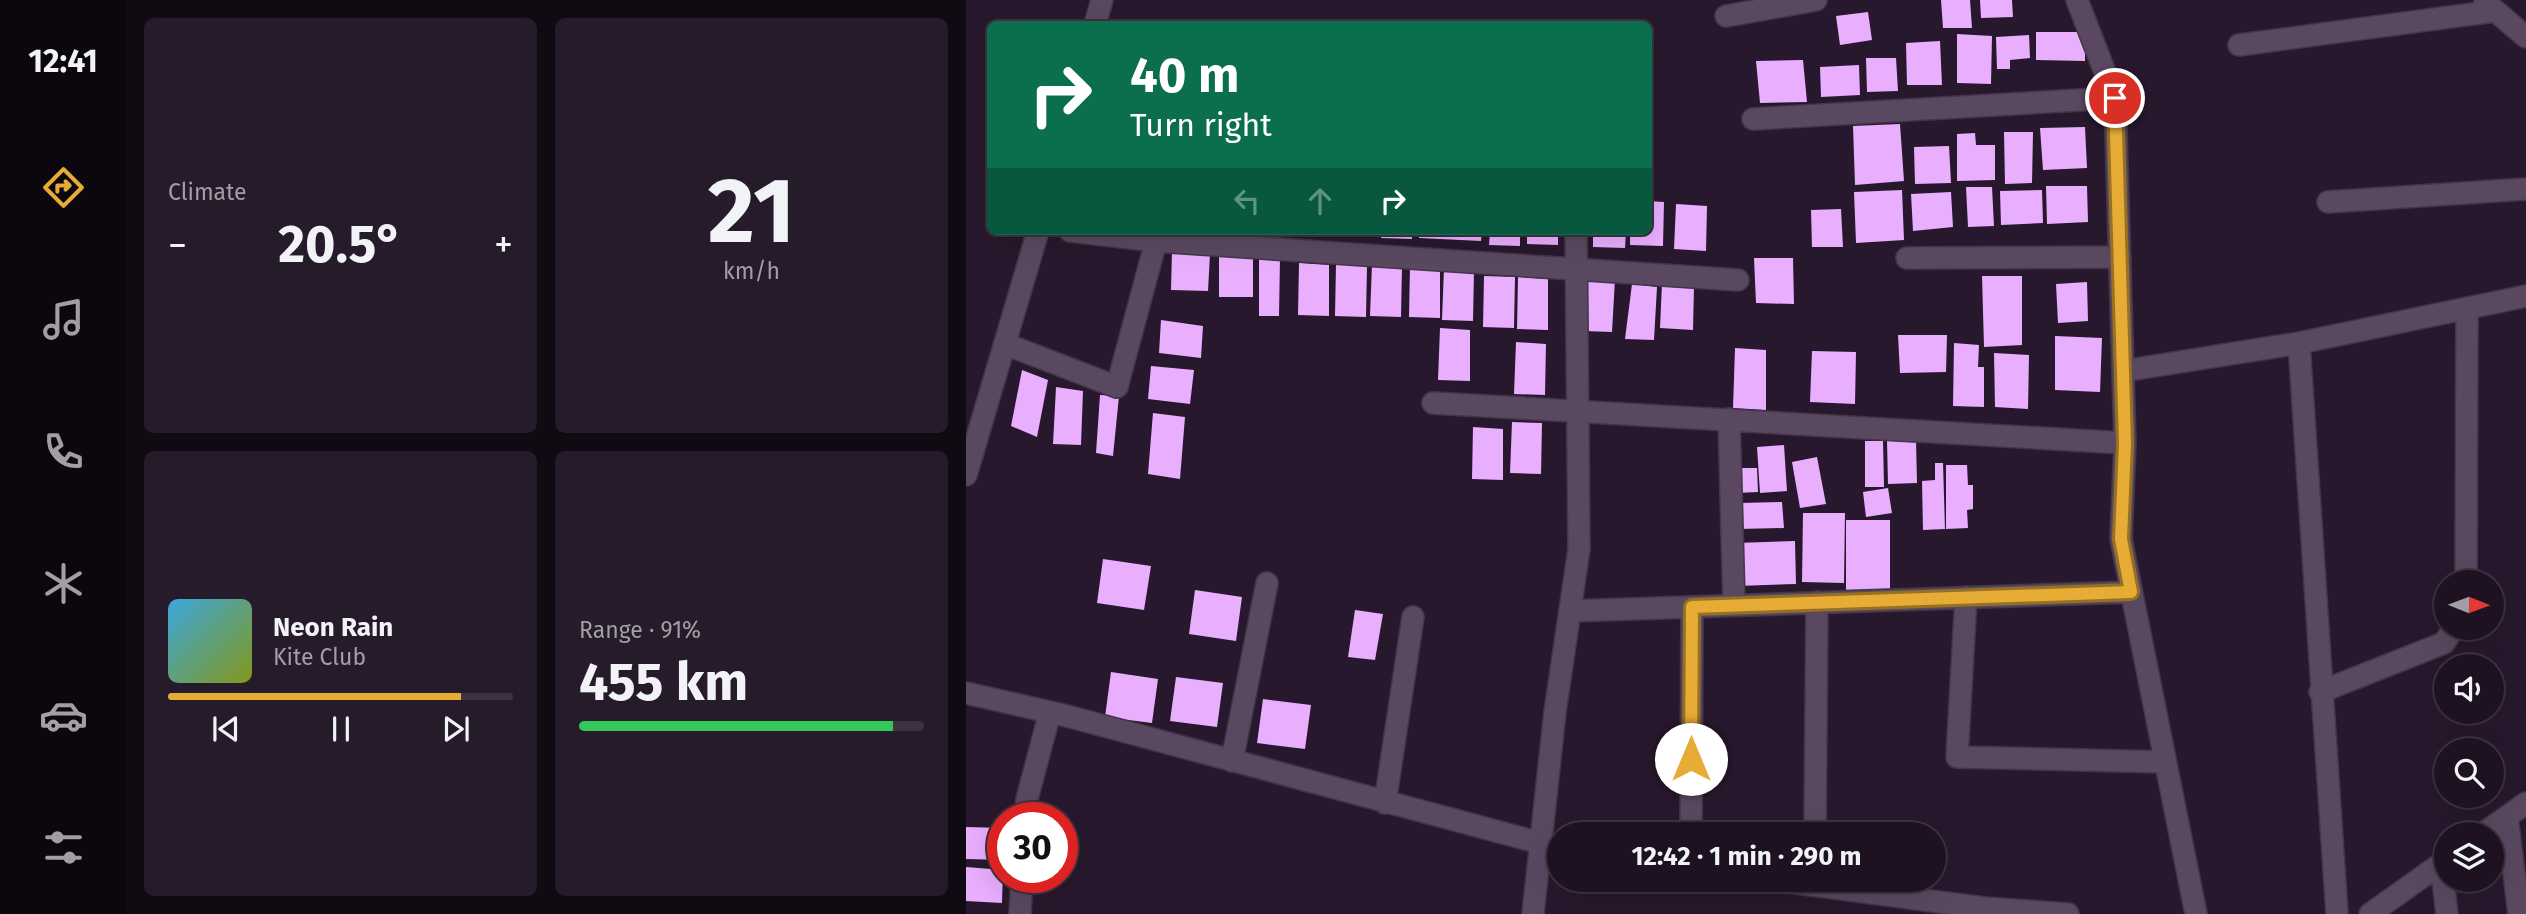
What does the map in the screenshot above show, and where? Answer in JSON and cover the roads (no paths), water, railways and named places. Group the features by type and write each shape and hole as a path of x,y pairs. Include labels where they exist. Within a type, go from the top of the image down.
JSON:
{"street":[{"path":"1096,21 1102,0"},
{"path":"1726,16 1816,0"},
{"path":"2082,2 2115,98 2125,443 2121,539 2196,914"},
{"path":"2239,45 2489,6 2526,37"},
{"path":"1753,119 2115,98"},
{"path":"2328,202 2526,189"},
{"path":"966,475 1037,235"},
{"path":"1108,235 1738,280"},
{"path":"1552,822 1570,611 1579,549 1576,235"},
{"path":"1004,344 1117,387 1156,240"},
{"path":"1908,258 2120,257"},
{"path":"2123,371 2298,343 2526,296"},
{"path":"2466,570 2467,308"},
{"path":"2298,343 2337,914"},
{"path":"1433,403 2125,443"},
{"path":"1729,419 1734,605"},
{"path":"1232,761 1267,583"},
{"path":"1570,611 2131,592"},
{"path":"1966,597 1957,757 2165,762"},
{"path":"1815,822 1817,603"},
{"path":"1691,822 1692,607"},
{"path":"1385,803 1413,617"},
{"path":"2320,692 2446,640"},
{"path":"966,693 1050,712 1547,846"},
{"path":"1027,802 1050,712"},
{"path":"2500,822 2526,803"},
{"path":"2507,817 2519,914"},
{"path":"1533,914 1547,859"},
{"path":"2370,914 2434,869"},
{"path":"1869,892 1984,911 2068,914"},
{"path":"2446,892 2448,914"},
{"path":"1020,914 1021,893"}]}
